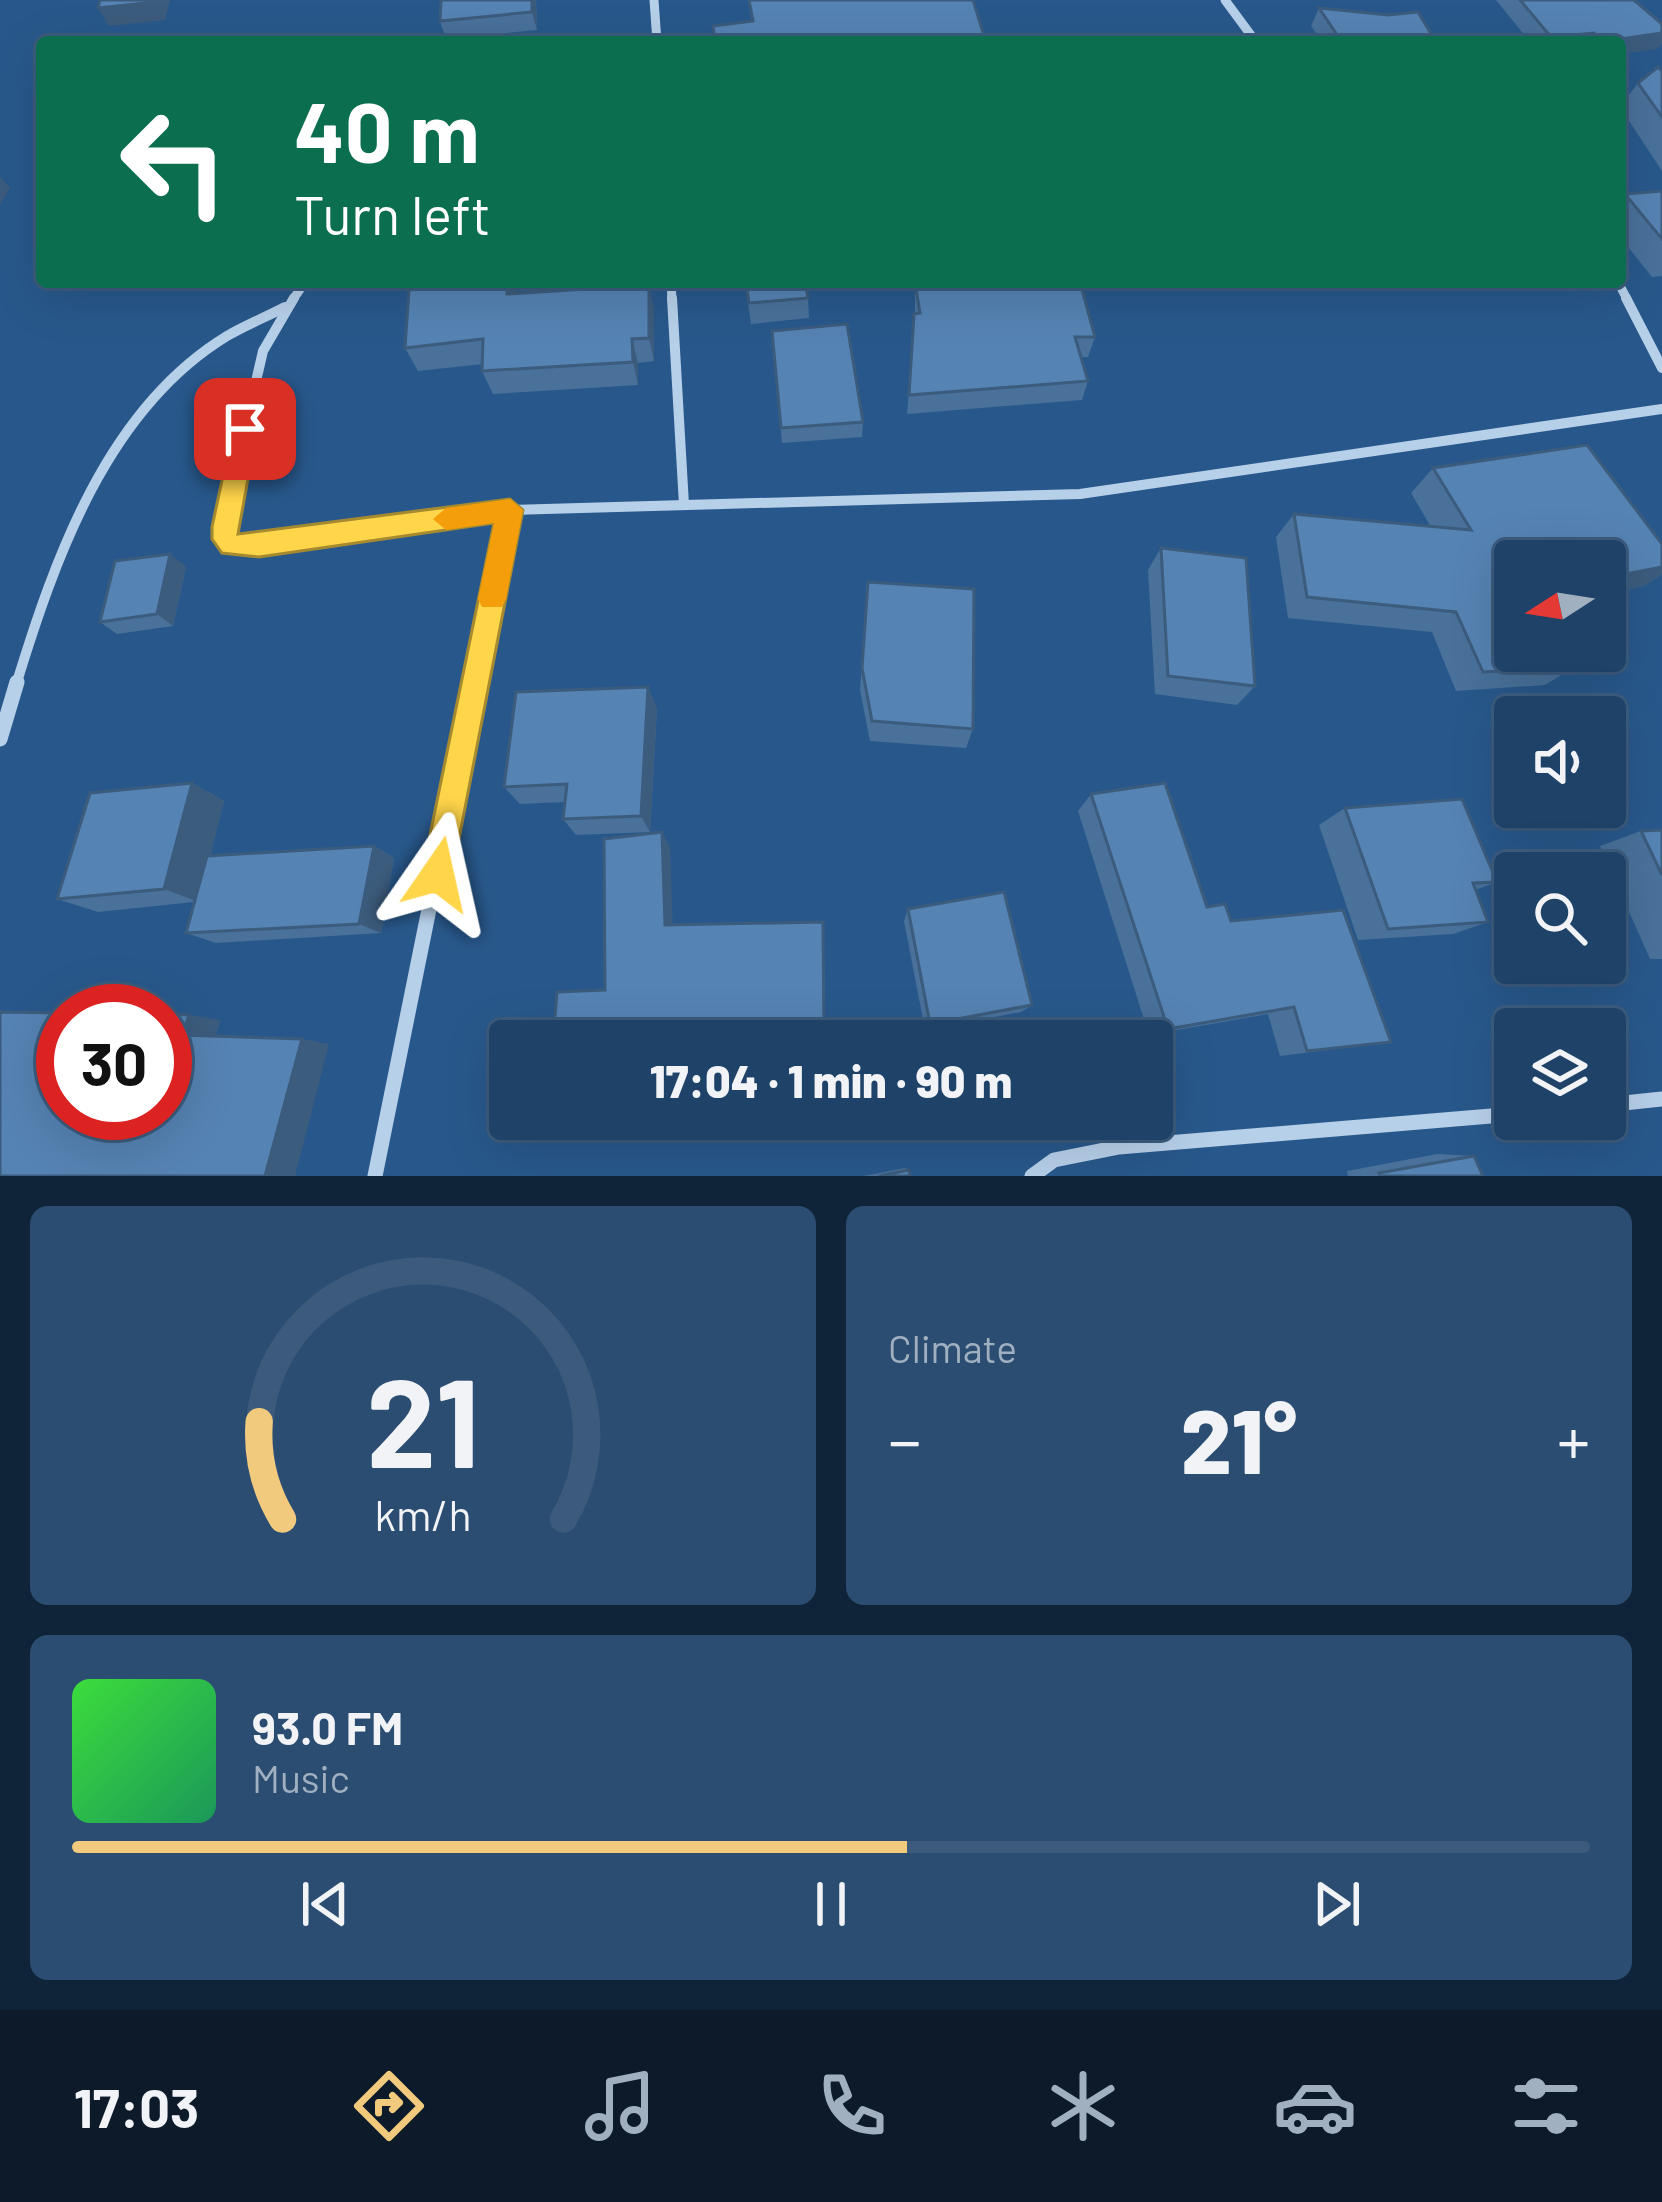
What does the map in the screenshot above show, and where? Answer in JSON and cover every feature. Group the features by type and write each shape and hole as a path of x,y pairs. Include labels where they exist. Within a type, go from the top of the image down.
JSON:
{"street":[{"path":"654,0 657,36"},
{"path":"1226,0 1252,36"},
{"path":"300,288 263,351 227,507 225,539 231,545 259,546 510,510 1080,494 1662,409"},
{"path":"671,288 685,505"},
{"path":"1621,288 1662,368"},
{"path":"0,739 38,610 90,489 153,398 224,338 285,307"},
{"path":"374,1176 510,510"},
{"path":"1626,1103 1662,1100"},
{"path":"1032,1176 1054,1160 1119,1147 1494,1116"}],"building":[{"path":"100,0 155,0 155,2 98,8"},
{"path":"441,0 532,0 532,12 440,21"},
{"path":"749,0 973,0 984,36 714,36 713,26 753,21"},
{"path":"1520,0 1634,0 1662,24 1662,33 1626,38 1594,33 1550,36"},
{"path":"1319,8 1388,15 1418,12 1432,36 1338,36"},
{"path":"1658,67 1662,71 1662,117 1638,83"},
{"path":"1662,191 1662,239 1626,195"},
{"path":"507,288 507,294 649,288 649,338 632,339 633,362 482,371 483,339 405,348 409,290"},
{"path":"747,288 806,288 808,298 749,303"},
{"path":"916,288 1082,288 1095,337 1075,337 1088,381 909,395 914,314 920,313"},
{"path":"847,324 863,422 781,428 772,331"},
{"path":"1587,445 1662,544 1662,567 1626,574 1626,540 1494,540 1494,671 1483,672 1456,612 1307,597 1294,514 1471,530 1433,468"},
{"path":"1161,548 1246,558 1255,686 1168,676"},
{"path":"170,554 157,614 100,622 115,561"},
{"path":"868,582 974,589 973,729 872,721 862,668"},
{"path":"648,687 641,816 563,819 567,784 504,787 516,692"},
{"path":"192,783 164,889 57,899 90,793"},
{"path":"1165,783 1207,907 1225,904 1231,921 1343,910 1391,1042 1307,1051 1294,1007 1173,1028 1173,1020 1165,1020 1091,794"},
{"path":"1462,799 1494,875 1494,882 1473,883 1488,922 1388,929 1345,808"},
{"path":"1662,830 1662,875 1641,831"},
{"path":"662,832 665,925 823,922 824,1020 555,1020 557,992 605,990 604,839"},
{"path":"374,846 359,924 186,933 207,856"},
{"path":"1004,892 1032,1005 929,1020 908,909"},
{"path":"0,1012 36,1013 36,1140 192,1140 192,1035 302,1039 265,1176 0,1176"},
{"path":"1474,1156 1483,1176 1379,1173"},
{"path":"909,1170 910,1176 879,1176"}],"slow traffic":[{"path":"446,519 510,510 492,599"}],"route":[{"path":"245,429 227,507 225,539 231,545 259,546 510,510 438,874"}]}
